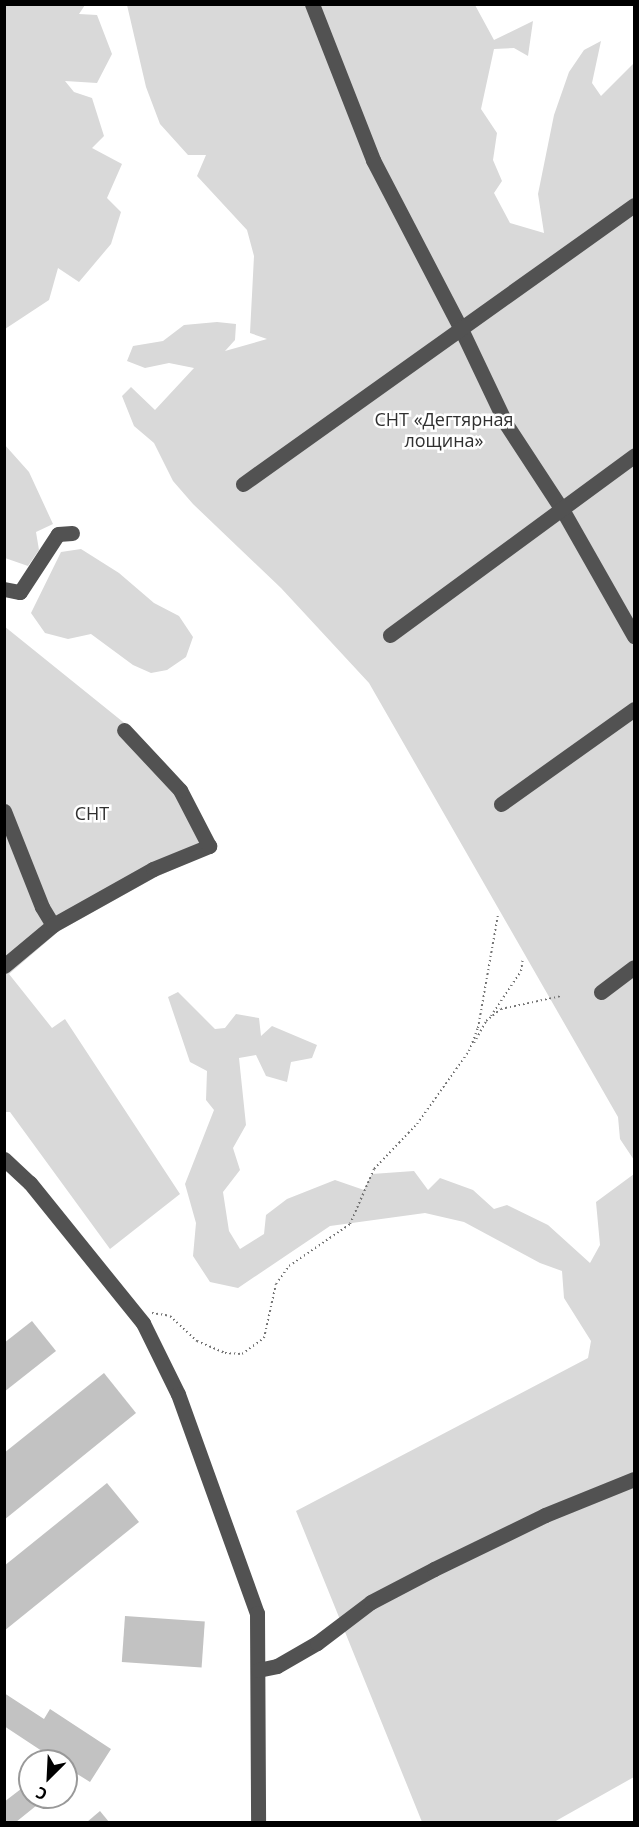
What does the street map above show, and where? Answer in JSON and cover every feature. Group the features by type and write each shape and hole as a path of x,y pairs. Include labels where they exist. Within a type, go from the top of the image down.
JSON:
{"street":[{"path":"312,4 373,160 460,327 506,424 562,511 634,636"},
{"path":"243,484 634,205"},
{"path":"390,635 634,456"},
{"path":"4,589 20,592 38,570 58,534 72,533"},
{"path":"501,804 634,709"},
{"path":"4,966 53,925 153,869 208,846 180,790 124,730"},
{"path":"6,818 42,907 53,925"},
{"path":"601,992 634,967"},
{"path":"4,1159 30,1183 143,1323 178,1394 257,1613 258,1822"},
{"path":"258,1670 276,1666 297,1654 371,1602 434,1569 545,1515 634,1479"}],"path":[{"path":"469,1051 478,1028 498,915"},
{"path":"132,1309 170,1316 197,1341 225,1353 242,1354 252,1349 264,1338 276,1284 289,1266 350,1224 374,1169 417,1124 469,1051 486,1021 521,971 524,959"},
{"path":"486,1021 501,1009 561,996"}],"green space":[{"path":"5,4 85,5 79,14 97,15 112,54 97,83 65,81 74,92 92,98 104,136 92,148 122,164 107,198 121,212 111,244 79,282 58,268 49,300 5,329"},
{"name":"СНТ «Дегтярная лощина»","path":"127,5 475,5 494,40 533,21 528,56 514,48 494,49 481,109 497,133 493,160 502,181 494,193 510,223 544,233 538,194 554,115 569,72 584,50 601,41 592,83 601,96 634,63 634,1160 620,1139 618,1117 369,683 281,588 193,504 173,481 154,443 134,426 122,396 131,387 155,410 194,368 169,363 145,368 127,361 133,346 163,341 184,325 217,322 236,324 235,340 225,351 267,339 250,333 254,256 247,230 197,176 206,155 188,155 160,124 146,87"},
{"path":"4,444 29,472 53,524 36,532 39,550 28,566 5,558"},
{"path":"81,549 119,573 154,603 179,616 193,637 186,657 167,670 151,673 133,665 91,634 68,639 45,633 31,613 61,552"},
{"name":"СНТ","path":"4,626 133,730 187,788 217,850 156,877 59,931 9,974 52,1028 65,1019 180,1194 110,1249 10,1112 5,1112"},
{"path":"178,992 215,1029 225,1028 236,1014 259,1018 261,1036 272,1026 317,1045 312,1058 291,1062 287,1082 266,1076 256,1055 239,1058 246,1125 233,1148 240,1170 223,1192 229,1231 240,1249 264,1234 266,1215 287,1199 335,1180 364,1190 372,1174 414,1171 428,1190 440,1178 473,1190 494,1209 507,1205 548,1225 590,1263 600,1245 596,1202 634,1174 634,1777 554,1822 422,1822 296,1511 588,1358 591,1341 564,1298 562,1271 540,1263 464,1222 425,1213 330,1226 238,1288 210,1282 193,1256 196,1223 185,1184 214,1110 206,1100 207,1071 190,1062 168,997"}],"building":[{"path":"32,1321 56,1351 4,1392 4,1343"},
{"path":"104,1373 136,1413 4,1520 4,1453"},
{"path":"107,1483 139,1522 4,1631 4,1566"},
{"path":"125,1616 205,1622 202,1667 122,1662"},
{"path":"4,1693 44,1719 50,1709 111,1749 90,1782 78,1774 78,1749 39,1749 4,1726"},
{"path":"18,1791 18,1809 32,1809 16,1822 4,1822 4,1802"},
{"path":"100,1811 109,1822 87,1822"}]}
